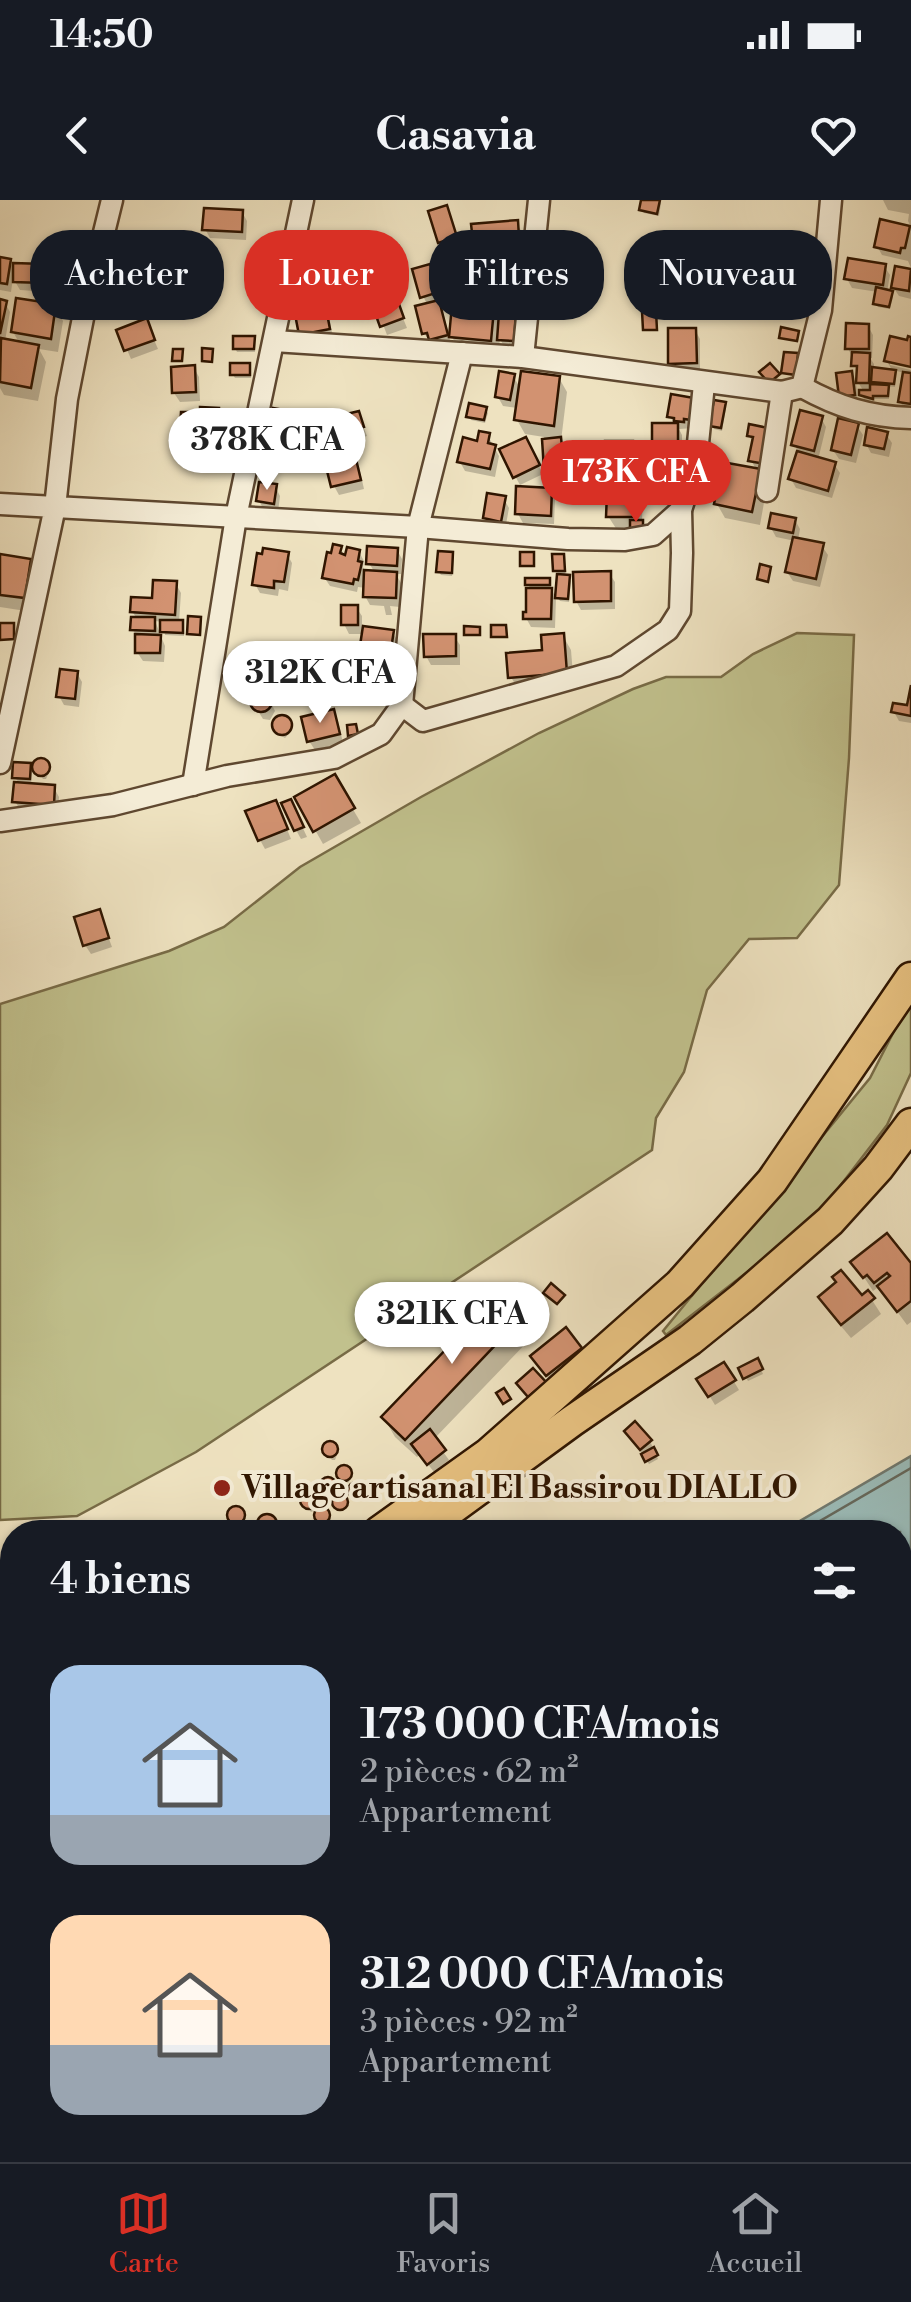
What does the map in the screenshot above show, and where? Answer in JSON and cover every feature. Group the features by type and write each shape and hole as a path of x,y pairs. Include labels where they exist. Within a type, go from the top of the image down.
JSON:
{"main road":[{"path":"396,1520 488,1454 680,1284 772,1181 911,978"},
{"path":"437,1520 690,1340 742,1298 830,1222 911,1124"}],"street":[{"path":"0,763 55,507 68,399 84,318 112,200"},
{"path":"193,784 236,516 303,200"},
{"path":"523,358 539,200"},
{"path":"767,491 792,390 821,310 832,200"},
{"path":"274,340 462,352 704,384 792,390 834,405 911,418"},
{"path":"0,820 113,805 226,776 334,758 381,734 402,705 418,526 462,352"},
{"path":"402,705 422,721 616,666 668,630 680,610 681,510 696,463 704,384"},
{"path":"0,504 625,540 653,534 681,510"}],"green space":[{"path":"797,633 854,635 839,885 797,938 749,939 707,990 684,1072 656,1118 652,1150 196,1452 77,1516 0,1520 0,1004 169,951 224,927 300,867 539,733 666,677 721,677 753,654"},
{"path":"911,998 911,1073 887,1125 813,1221 666,1335 663,1331 870,1078"}],"water":[{"path":"911,1456 911,1520 802,1520"}],"building":[{"path":"641,200 660,200 657,214 639,210"},
{"path":"447,205 455,230 434,230 428,211"},
{"path":"204,208 243,210 242,232 202,230"},
{"path":"880,219 910,226 900,253 874,247"},
{"path":"518,220 519,230 472,230 471,224"},
{"path":"0,257 11,259 7,284 0,283"},
{"path":"848,258 886,264 883,285 844,279"},
{"path":"13,263 30,264 30,283 13,282"},
{"path":"429,264 429,295 420,298 412,269"},
{"path":"895,266 911,269 909,291 891,288"},
{"path":"876,287 893,291 889,307 873,304"},
{"path":"16,298 30,300 30,320 54,320 51,339 11,332"},
{"path":"0,299 7,301 0,334"},
{"path":"429,302 429,320 444,320 448,335 429,340 427,333 422,334 415,306"},
{"path":"148,320 155,340 124,351 116,330"},
{"path":"296,320 328,320 330,329 299,335"},
{"path":"378,320 399,320 380,327"},
{"path":"451,320 493,320 491,341 449,337"},
{"path":"498,320 516,320 514,341 497,340"},
{"path":"642,320 656,320 657,330 643,330"},
{"path":"846,323 869,324 869,349 845,349"},
{"path":"781,327 799,331 797,341 779,338"},
{"path":"668,328 696,328 697,363 668,364"},
{"path":"233,336 255,336 254,349 233,349"},
{"path":"890,336 907,340 911,337 911,367 884,361"},
{"path":"1,338 39,345 31,388 0,382"},
{"path":"202,348 213,349 212,362 202,361"},
{"path":"173,349 183,349 182,361 172,361"},
{"path":"784,352 798,353 796,375 781,373"},
{"path":"852,352 870,353 869,383 856,383 857,366 851,366"},
{"path":"230,363 250,363 250,375 230,375"},
{"path":"770,363 780,374 769,383 759,372"},
{"path":"195,365 196,392 172,393 171,367"},
{"path":"872,367 896,370 894,384 871,382"},
{"path":"499,371 515,374 510,400 495,397"},
{"path":"521,371 560,376 554,426 514,420"},
{"path":"852,371 855,395 839,397 836,373"},
{"path":"903,372 911,373 911,404 898,402"},
{"path":"870,384 889,385 888,396 873,399 859,395 859,390 870,390"},
{"path":"671,394 694,398 691,420 674,421 667,417"},
{"path":"714,400 726,402 721,428 709,426"},
{"path":"469,403 487,407 484,420 466,417"},
{"path":"200,407 219,408 217,447 179,445 181,412 200,412"},
{"path":"273,408 284,410 279,435 267,432"},
{"path":"800,410 823,416 814,451 791,445"},
{"path":"359,411 364,427 334,435 330,418"},
{"path":"838,418 859,423 851,455 831,450"},
{"path":"652,423 678,423 678,450 652,450"},
{"path":"749,424 773,429 765,464 748,461 753,437 747,436"},
{"path":"867,427 888,432 884,449 864,445"},
{"path":"479,431 490,433 488,443 496,445 490,469 457,462 463,437 477,441"},
{"path":"526,437 540,465 513,478 499,449"},
{"path":"561,437 564,469 544,470 542,439"},
{"path":"605,441 633,441 633,459 605,459"},
{"path":"797,451 836,462 828,491 788,479"},
{"path":"355,455 361,480 331,487 325,463"},
{"path":"722,462 761,469 752,512 714,504"},
{"path":"608,469 636,470 635,517 606,517"},
{"path":"259,482 277,484 274,504 256,501"},
{"path":"516,486 552,488 551,516 515,514"},
{"path":"487,493 506,496 501,522 483,518"},
{"path":"771,513 796,518 793,533 768,528"},
{"path":"630,520 643,520 643,530 630,530"},
{"path":"793,537 824,543 816,579 785,572"},
{"path":"333,544 342,546 340,553 345,555 347,547 360,550 358,561 362,562 358,580 354,579 353,584 322,578 327,552 331,553"},
{"path":"367,546 398,548 397,566 366,564"},
{"path":"263,548 289,552 284,582 274,581 274,588 252,585 257,553 262,554"},
{"path":"438,551 453,552 452,573 436,572"},
{"path":"520,552 534,552 534,566 520,566"},
{"path":"0,554 31,559 25,598 0,595"},
{"path":"552,554 564,554 565,571 553,571"},
{"path":"760,564 771,567 768,582 757,579"},
{"path":"364,570 397,572 396,598 363,597"},
{"path":"611,571 611,601 574,602 573,572"},
{"path":"557,574 570,575 568,599 555,598"},
{"path":"525,578 550,578 550,585 525,585"},
{"path":"153,580 177,581 175,615 130,612 131,597 152,598"},
{"path":"526,588 552,588 551,619 523,619"},
{"path":"341,605 358,605 358,625 341,625"},
{"path":"188,616 201,617 200,635 187,634"},
{"path":"131,617 155,617 155,631 130,630"},
{"path":"160,620 183,620 183,633 160,632"},
{"path":"0,623 14,623 14,639 0,640"},
{"path":"491,625 506,625 507,637 491,637"},
{"path":"363,626 394,630 390,656 359,652"},
{"path":"464,626 480,627 480,635 464,635"},
{"path":"564,633 567,673 508,678 506,653 542,650 541,635"},
{"path":"135,634 161,635 160,653 135,653"},
{"path":"423,634 456,634 456,656 424,657"},
{"path":"268,645 276,653 268,661 260,653"},
{"path":"60,669 78,671 75,699 56,697"},
{"path":"911,685 911,716 891,712 893,703 907,705"},
{"path":"261,690 269,693 269,709 261,712 253,709 250,701 253,693"},
{"path":"334,709 340,734 307,742 301,717"},
{"path":"282,715 292,725 282,735 272,725"},
{"path":"356,724 358,734 348,736 347,725"},
{"path":"41,758 50,767 41,776 32,767"},
{"path":"13,762 31,763 30,779 12,778"},
{"path":"335,774 355,808 313,832 294,797"},
{"path":"14,782 55,785 54,805 12,802"},
{"path":"291,799 304,827 294,831 281,803"},
{"path":"276,800 288,829 258,841 245,811"},
{"path":"100,909 109,938 83,946 74,917"},
{"path":"887,1233 911,1263 911,1301 897,1312 877,1286 890,1276 887,1273 874,1283 867,1275 863,1278 850,1262"},
{"path":"841,1270 862,1295 868,1290 875,1298 841,1325 818,1297 836,1282 832,1277"},
{"path":"551,1283 565,1295 557,1304 543,1293"},
{"path":"499,1294 522,1317 405,1440 381,1417"},
{"path":"566,1327 582,1348 546,1376 530,1356"},
{"path":"758,1358 763,1369 743,1379 738,1368"},
{"path":"724,1362 736,1380 708,1397 696,1379"},
{"path":"533,1368 546,1382 528,1397 516,1383"},
{"path":"504,1388 511,1399 503,1404 496,1393"},
{"path":"635,1421 652,1440 640,1450 624,1431"},
{"path":"430,1429 446,1450 427,1465 411,1444"},
{"path":"330,1441 338,1449 330,1457 322,1449"},
{"path":"654,1447 658,1455 645,1462 641,1454"},
{"path":"344,1465 352,1473 344,1481 336,1473"},
{"path":"328,1477 336,1485 328,1493 320,1485"},
{"path":"356,1482 364,1490 356,1498 348,1490"},
{"path":"309,1491 318,1500 309,1509 300,1500"},
{"path":"340,1494 348,1502 340,1510 332,1502"},
{"path":"230,1509 242,1509 242,1520 230,1520"},
{"path":"316,1509 328,1509 328,1520 316,1520"},
{"path":"267,1514 275,1520 259,1520"}],"place":[{"name":"Village artisanal El Bassirou DIALLO","path":"222,1488"}]}
